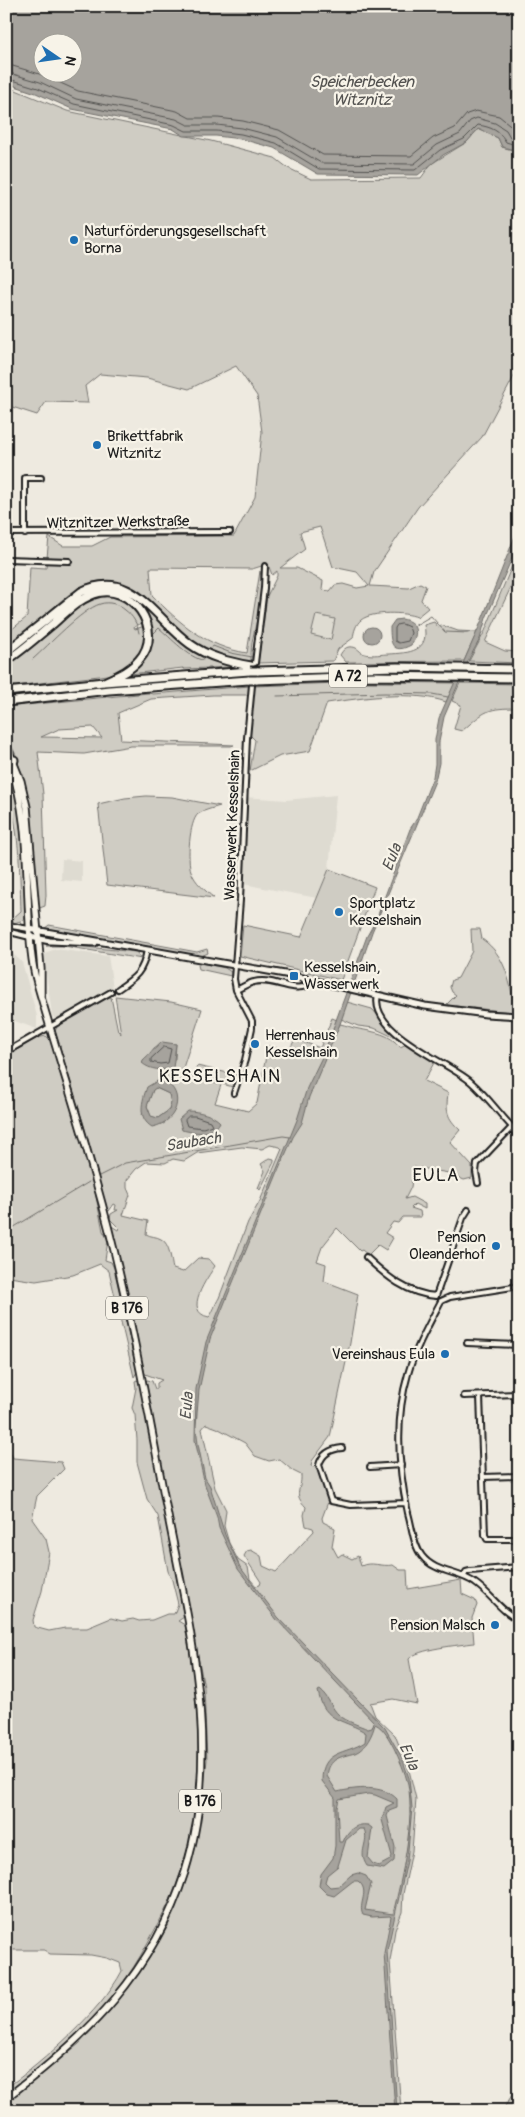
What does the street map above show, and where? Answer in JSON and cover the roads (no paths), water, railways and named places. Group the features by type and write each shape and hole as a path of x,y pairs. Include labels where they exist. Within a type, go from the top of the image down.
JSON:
{"highway":[{"path":"6,652 81,592 95,586 106,585 121,587 138,596 180,636 197,648 218,659 254,667"},
{"path":"6,661 84,598 103,592 114,593 128,599 141,609 146,620 148,641 141,659 134,666 104,682"},
{"name":"A 72","path":"6,692 254,667 280,669 519,669"},
{"name":"A 72","path":"6,702 109,690 253,681 439,676 519,678"}],"main road":[{"path":"6,744 9,762"},
{"name":"B 176","path":"6,2098 61,2055 91,2027 121,1992 147,1955 165,1921 184,1876 198,1818 202,1774 202,1720 196,1670 141,1372 98,1188 32,965 23,814 19,793 9,762"},
{"name":"B 176","path":"9,762 27,807 42,986 41,995"},
{"path":"29,929 309,979 449,1010 519,1016"},
{"path":"30,937 86,943 98,942"}],"street":[{"path":"26,534 25,478 41,478"},
{"name":"Witznitzer Werkstraße","path":"6,533 230,532"},
{"path":"6,559 69,561"},
{"path":"254,667 265,566"},
{"name":"Wasserwerk Kesselshain","path":"236,966 247,738 253,681"},
{"path":"6,925 29,929"},
{"path":"6,931 30,937"},
{"path":"118,989 134,978 142,969 147,950"},
{"path":"234,1093 246,1060 252,1028 252,1021 236,990 234,978 236,966"},
{"path":"236,990 254,982 279,983 302,988 306,986 309,979"},
{"path":"6,1052 111,992"},
{"path":"378,995 376,1005 378,1011 389,1026 415,1047 471,1082 519,1137"},
{"path":"511,1128 519,1131"},
{"path":"478,1182 477,1164 511,1128"},
{"path":"436,1296 463,1218 468,1210"},
{"path":"366,1257 383,1273 403,1286 423,1296 436,1296 441,1301"},
{"path":"519,1286 450,1297 441,1301 408,1371 403,1390 400,1419 401,1465 406,1503 418,1549 422,1556 432,1565 464,1576 485,1590 510,1615 519,1620"},
{"path":"467,1343 519,1345"},
{"path":"464,1396 519,1394"},
{"path":"480,1396 484,1530 487,1539 519,1539"},
{"path":"342,1448 326,1454 319,1465 331,1501 352,1505 406,1503"},
{"path":"370,1467 401,1465"},
{"path":"483,1477 519,1476"},
{"path":"464,1576 470,1571 519,1567"}],"water":[{"name":"Speicherbecken Witznitz","path":"6,6 519,6 519,151 502,147 498,138 478,129 467,142 443,155 418,175 318,174 274,148 241,139 216,136 184,136 173,129 72,109 36,93 6,83"},
{"path":"519,526 519,539 512,558 486,618 480,639 470,657 444,717 435,781 372,932 340,1024 309,1097 302,1123 293,1137 279,1169 210,1339 199,1390 196,1426 205,1478 210,1486 225,1535 240,1567 278,1617 385,1728 402,1758 409,1778 412,1808 407,1861 387,1951 397,2111 395,2111 384,1953 391,1917 363,1915 364,1893 362,1885 358,1881 353,1881 334,1896 327,1894 319,1886 321,1874 333,1858 335,1846 335,1798 322,1781 323,1771 330,1758 365,1742 366,1733 337,1719 325,1710 318,1691 320,1690 326,1696 336,1712 346,1720 368,1729 372,1728 374,1722 277,1620 238,1569 219,1528 217,1517 205,1485 195,1440 196,1389 206,1342 297,1120 307,1088 324,1053 367,936 376,920 410,829 416,820 433,777 435,740 439,718 479,627","holes":["375,1724 384,1731 402,1765 407,1779 410,1799 407,1849 393,1914 365,1910 371,1884 366,1876 358,1873 351,1875 339,1886 330,1887 325,1882 327,1875 338,1866 346,1840 359,1829 364,1829 366,1839 363,1856 367,1866 384,1869 394,1861 395,1847 387,1816 389,1811 397,1808 397,1799 391,1794 377,1789 352,1789 337,1792 327,1776 330,1765 336,1759 355,1753 366,1744","368,1794 394,1803 386,1807 382,1820 392,1856 390,1860 379,1866 373,1864 368,1858 372,1828 368,1825 355,1827 349,1831 343,1842 339,1842 337,1808 339,1799"]},
{"path":"402,619 414,625 416,632 411,645 400,649 393,646 390,627 395,620"},
{"path":"372,627 378,629 380,635 378,641 372,643 366,641 364,635 366,629"},
{"path":"162,1042 176,1044 173,1068 156,1069 142,1063 143,1060"},
{"path":"159,1080 168,1084 176,1096 174,1112 162,1124 152,1127 144,1119 142,1109 147,1087","holes":["156,1088 169,1094 171,1103 169,1110 158,1118 151,1116 147,1106 153,1090"]},
{"path":"188,1111 214,1117 220,1122 213,1130 198,1132 182,1130 179,1119"}],"waterway":[{"path":"33,659 75,620 103,603 116,605 128,612 134,620 139,633"},
{"path":"414,626 431,616 445,632 468,633"},
{"path":"154,633 159,628 186,652 203,660"},
{"path":"212,648 213,646 231,653 252,657"},
{"path":"277,696 385,693 432,694 448,697"},
{"name":"Saubach","path":"99,1176 125,1163 283,1136 290,1137"},
{"name":"Saubach","path":"6,1232 89,1182"}],"tunnel":[{"path":"253,680 255,663"}],"place":[{"name":"Naturförderungsgesellschaft Borna","path":"74,240"},
{"name":"Brikettfabrik Witznitz","path":"97,445"},
{"name":"Sportplatz Kesselshain","path":"339,912"},
{"name":"Kesselshain, Wasserwerk","path":"294,976"},
{"name":"Herrenhaus Kesselshain","path":"255,1044"},
{"name":"Pension Oleanderhof","path":"496,1246"},
{"name":"Vereinshaus Eula","path":"445,1354"},
{"name":"Pension Malsch","path":"495,1625"}],"district":[{"name":"KESSELSHAIN","path":"220,1076"},
{"name":"EULA","path":"436,1175"}],"water label":[{"name":"Eula","path":"391,857"},
{"name":"Eula","path":"186,1406"},
{"name":"Eula","path":"410,1756"}]}
